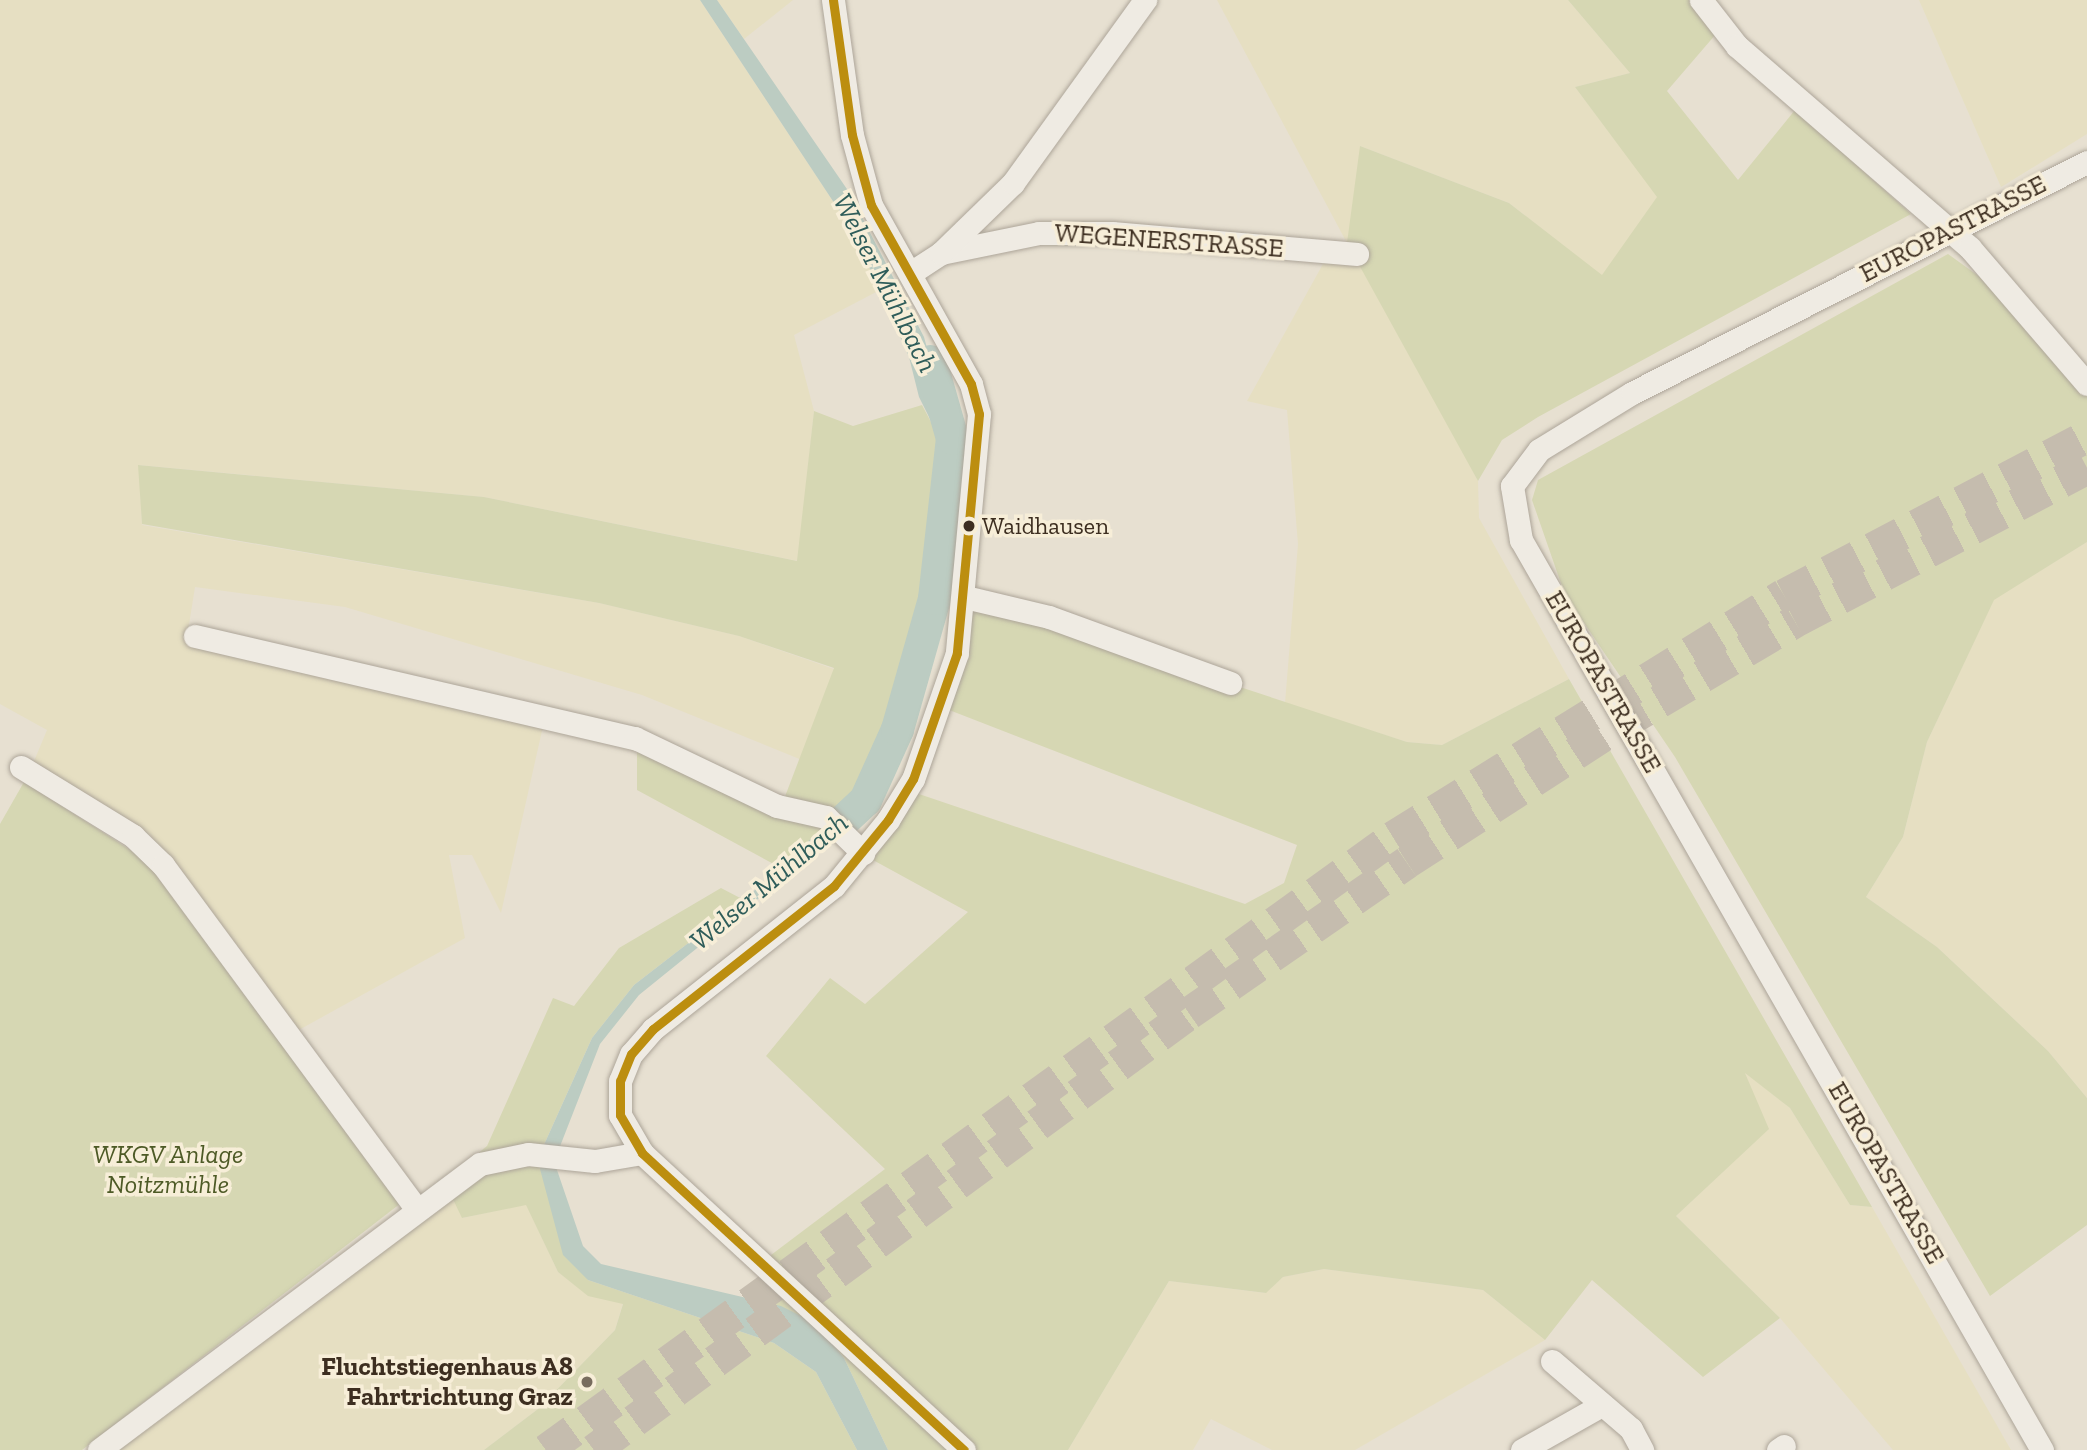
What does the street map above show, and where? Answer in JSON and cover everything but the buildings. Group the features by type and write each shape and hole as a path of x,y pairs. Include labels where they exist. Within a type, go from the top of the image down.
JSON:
{"street":[{"path":"833,0 852,135 871,205 912,272 971,384 979,414 965,597 957,653 913,779 856,845 834,886 653,1029 631,1054 620,1081 620,1115 642,1153 964,1450"},
{"path":"912,272 941,253 1013,183 1145,0"},
{"path":"1701,0 1737,46 1949,231 2087,384"},
{"name":"EUROPASTRASSE","path":"2042,1450 1512,514 1512,486 1539,450 1735,338 2087,162"},
{"name":"WEGENERSTRASSE","path":"941,253 1039,233 1112,233 1357,254"},
{"path":"965,597 1049,617 1230,683"},
{"path":"195,636 635,738 777,806 826,817 856,845"},
{"path":"20,768 133,836 163,865 415,1207"},
{"path":"99,1450 415,1207 480,1164 528,1154 595,1161 642,1153"},
{"path":"1552,1361 1631,1429 1642,1450"},
{"path":"1522,1450 1602,1405"}],"shaded area":[{"path":"0,0 700,0 854,233 880,290 794,335 814,411 798,561 484,497 139,465 142,525 599,603 739,636 834,669 802,760 642,695 345,607 195,587 188,631 546,713 501,913 472,855 449,855 465,938 297,1031 150,835 32,766 47,730 0,704"},
{"path":"717,0 793,0 744,39"},
{"path":"1217,0 1568,0 1630,73 1575,87 1658,197 1602,276 1509,203 1360,146 1428,383 1478,481 1479,518 1569,679 1442,745 1407,742 1285,703 1298,544 1287,410 1247,401 1328,255 1347,243"},
{"path":"1919,0 2087,0 2087,134 2001,187"},
{"path":"2087,542 2087,1098 2048,1051 1937,947 1866,897 1903,837 1927,742 1994,599"},
{"path":"1744,1071 1790,1108 1850,1205 1872,1207 2011,1450 1893,1450 1780,1318 1676,1216 1768,1129"},
{"path":"451,1196 463,1218 526,1204 558,1272 588,1295 623,1303 615,1330 538,1409 484,1450 116,1450"},
{"path":"1324,1269 1483,1290 1545,1340 1355,1450 1272,1450 1211,1419 1193,1450 1068,1450 1169,1281 1265,1293 1283,1277"}],"green space":[{"path":"1568,0 1690,0 1716,34 1667,91 1738,180 1795,110 1911,214 1538,417 1502,440 1478,481 1347,243 1360,146 1509,203 1602,275 1657,197 1575,87 1630,73"},
{"path":"1948,254 1998,290 2087,396 2087,542 1994,600 1927,742 1903,837 1866,897 1937,947 2048,1051 2087,1098 2087,1225 1990,1296 1675,757 1565,595 1532,500 1538,480"},
{"path":"922,405 939,437 927,594 892,722 861,793 781,868 637,790 637,739 781,807 834,668 739,636 599,603 142,524 138,465 484,497 797,561 814,411 853,426"},
{"path":"972,599 1407,742 1442,745 1569,679 1872,1207 1850,1205 1790,1108 1745,1073 1769,1129 1676,1216 1780,1318 1703,1377 1592,1280 1545,1340 1483,1290 1324,1269 1283,1277 1266,1293 1169,1281 1068,1450 888,1450 844,1358 817,1324 755,1300 771,1255 885,1169 766,1056 830,978 865,1004 968,912 873,860 916,793 1245,904 1284,883 1297,845 944,708"},
{"name":"WKGV Anlage Noitzmühle","path":"24,782 157,867 401,1203 82,1450 0,1450 0,824"},
{"path":"721,888 744,900 634,985 592,1038 543,1147 588,1280 774,1343 816,1372 857,1450 484,1450 538,1409 615,1330 623,1304 588,1296 558,1272 526,1205 462,1218 444,1181 487,1146 553,998 574,1006 619,948"}],"water":[{"path":"700,0 717,0 849,192 924,337 952,438 934,598 897,729 865,800 837,835 639,995 600,1044 557,1154 557,1170 583,1246 601,1264 781,1306 817,1324 844,1358 888,1450 857,1450 816,1372 774,1343 588,1280 563,1255 540,1169 543,1147 592,1038 634,985 744,900 861,793 892,722 927,594 939,437 919,397 909,357 854,233"}],"waterway":[{"name":"Welser Mühlbach","path":"838,825 865,800 897,729 934,598 952,438 930,361"}],"tunnel":[{"path":"546,1450 1393,837 1784,595 2087,436"},
{"path":"594,1450 1189,1013 1407,862 1616,727 1795,621 2087,468"}],"transit line":[{"path":"833,0 852,135 871,205 971,384 979,414 957,653 913,779 888,820 834,886 653,1029 631,1054 620,1081 620,1115 642,1153 964,1450"}],"place":[{"name":"Waidhausen","path":"969,526"},
{"name":"Fluchtstiegenhaus A8 Fahrtrichtung Graz","path":"587,1382"}]}
